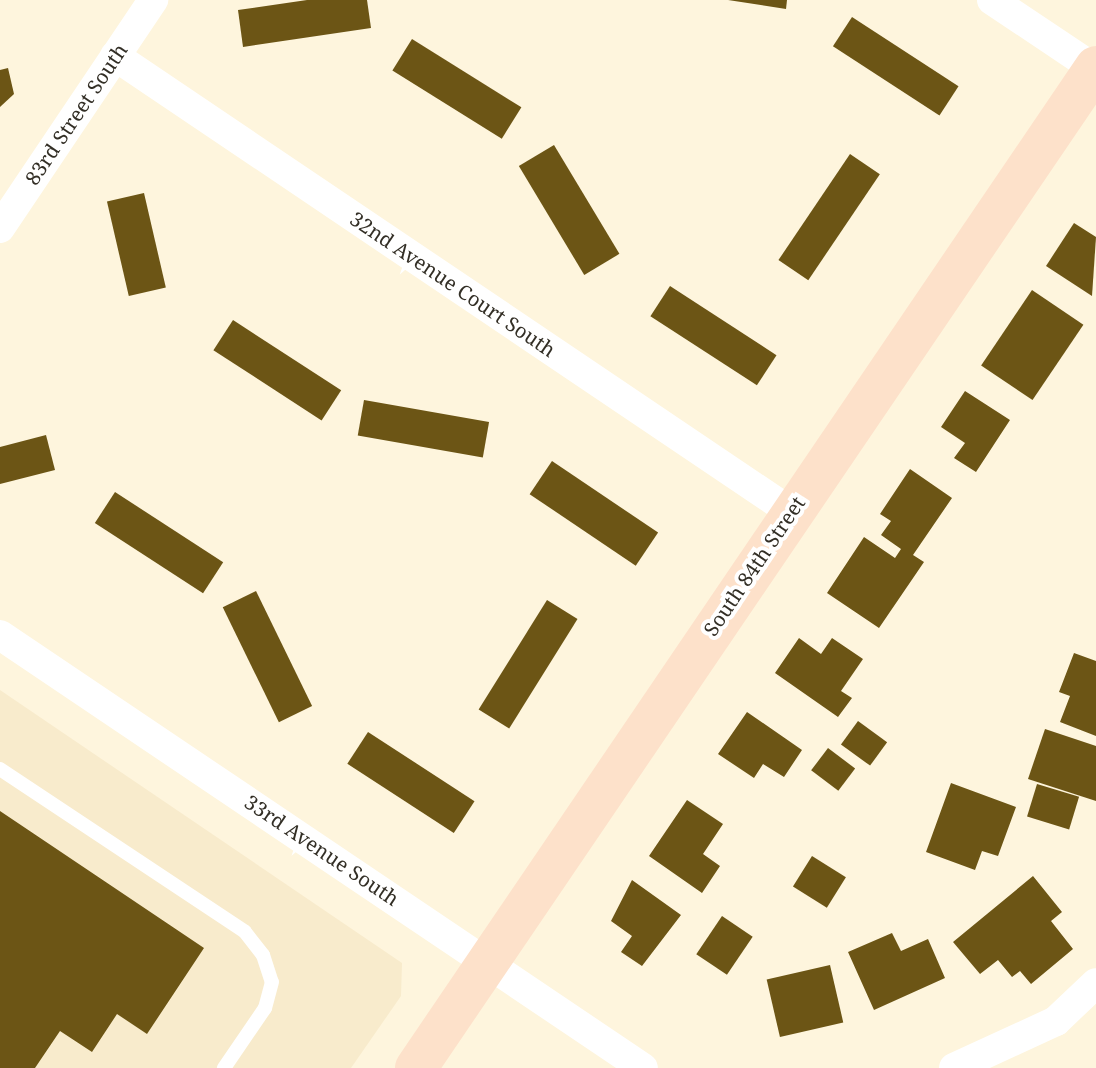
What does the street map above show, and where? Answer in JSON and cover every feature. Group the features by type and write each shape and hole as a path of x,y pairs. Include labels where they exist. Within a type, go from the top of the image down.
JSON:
{"main road":[{"name":"South 84th Street","path":"416,1068 1095,68"}],"street":[{"name":"83rd Street South","path":"0,228 153,0"},
{"path":"992,0 1095,68"},
{"name":"32nd Avenue Court South","path":"115,56 791,512"},
{"name":"33rd Avenue South","path":"0,635 643,1068"},
{"path":"954,1068 1056,1021 1096,983"}],"lane":[{"path":"0,769 245,932 263,955 272,982 265,1008 224,1068"}],"shaded area":[{"path":"0,690 402,963 401,996 351,1068 0,1068"}],"building":[{"path":"307,0 367,0 371,28 243,47 238,10"},
{"path":"728,0 787,0 786,9"},
{"path":"852,17 959,86 939,116 833,46"},
{"path":"412,39 521,107 502,139 392,70"},
{"path":"8,68 14,94 0,107 0,70"},
{"path":"554,145 619,254 584,275 519,166"},
{"path":"850,154 880,174 808,280 778,260"},
{"path":"144,193 166,288 129,296 107,202"},
{"path":"1074,223 1096,237 1092,296 1046,266"},
{"path":"670,286 777,355 757,385 650,316"},
{"path":"1032,290 1083,325 1033,400 981,365"},
{"path":"233,320 341,390 322,420 213,350"},
{"path":"965,391 1010,420 976,472 954,458 965,443 941,427"},
{"path":"364,400 489,422 483,458 358,435"},
{"path":"46,435 55,470 0,484 0,447"},
{"path":"552,461 658,533 636,566 530,494"},
{"path":"910,469 952,498 913,555 924,562 879,628 827,593 864,537 895,558 901,549 881,535 891,521 880,514"},
{"path":"115,492 223,562 203,593 95,523"},
{"path":"256,591 312,706 279,722 223,607"},
{"path":"547,600 578,619 509,728 479,709"},
{"path":"799,638 821,654 832,638 863,659 841,691 852,698 838,717 775,673"},
{"path":"1074,653 1096,661 1096,736 1060,722 1070,696 1059,692"},
{"path":"747,712 802,750 784,777 763,764 754,778 718,754"},
{"path":"858,721 887,742 870,766 841,744"},
{"path":"1045,729 1096,746 1096,801 1028,779"},
{"path":"368,732 475,801 454,833 347,764"},
{"path":"828,748 855,768 838,791 811,770"},
{"path":"951,783 1016,807 998,856 982,851 975,870 926,852"},
{"path":"1037,784 1079,797 1069,829 1027,817"},
{"path":"687,800 723,824 703,854 720,866 702,893 649,856"},
{"path":"0,811 204,948 147,1034 117,1014 92,1052 60,1031 35,1068 0,1068"},
{"path":"812,856 846,877 827,908 793,887"},
{"path":"1033,876 1062,912 1051,921 1073,949 1031,984 1020,971 1012,977 998,960 980,974 953,942"},
{"path":"632,880 681,915 642,966 621,952 632,936 611,921"},
{"path":"722,916 753,937 727,975 696,954"},
{"path":"892,933 901,951 928,939 945,978 874,1010 848,952"},
{"path":"830,965 843,1022 780,1037 767,980"}]}
